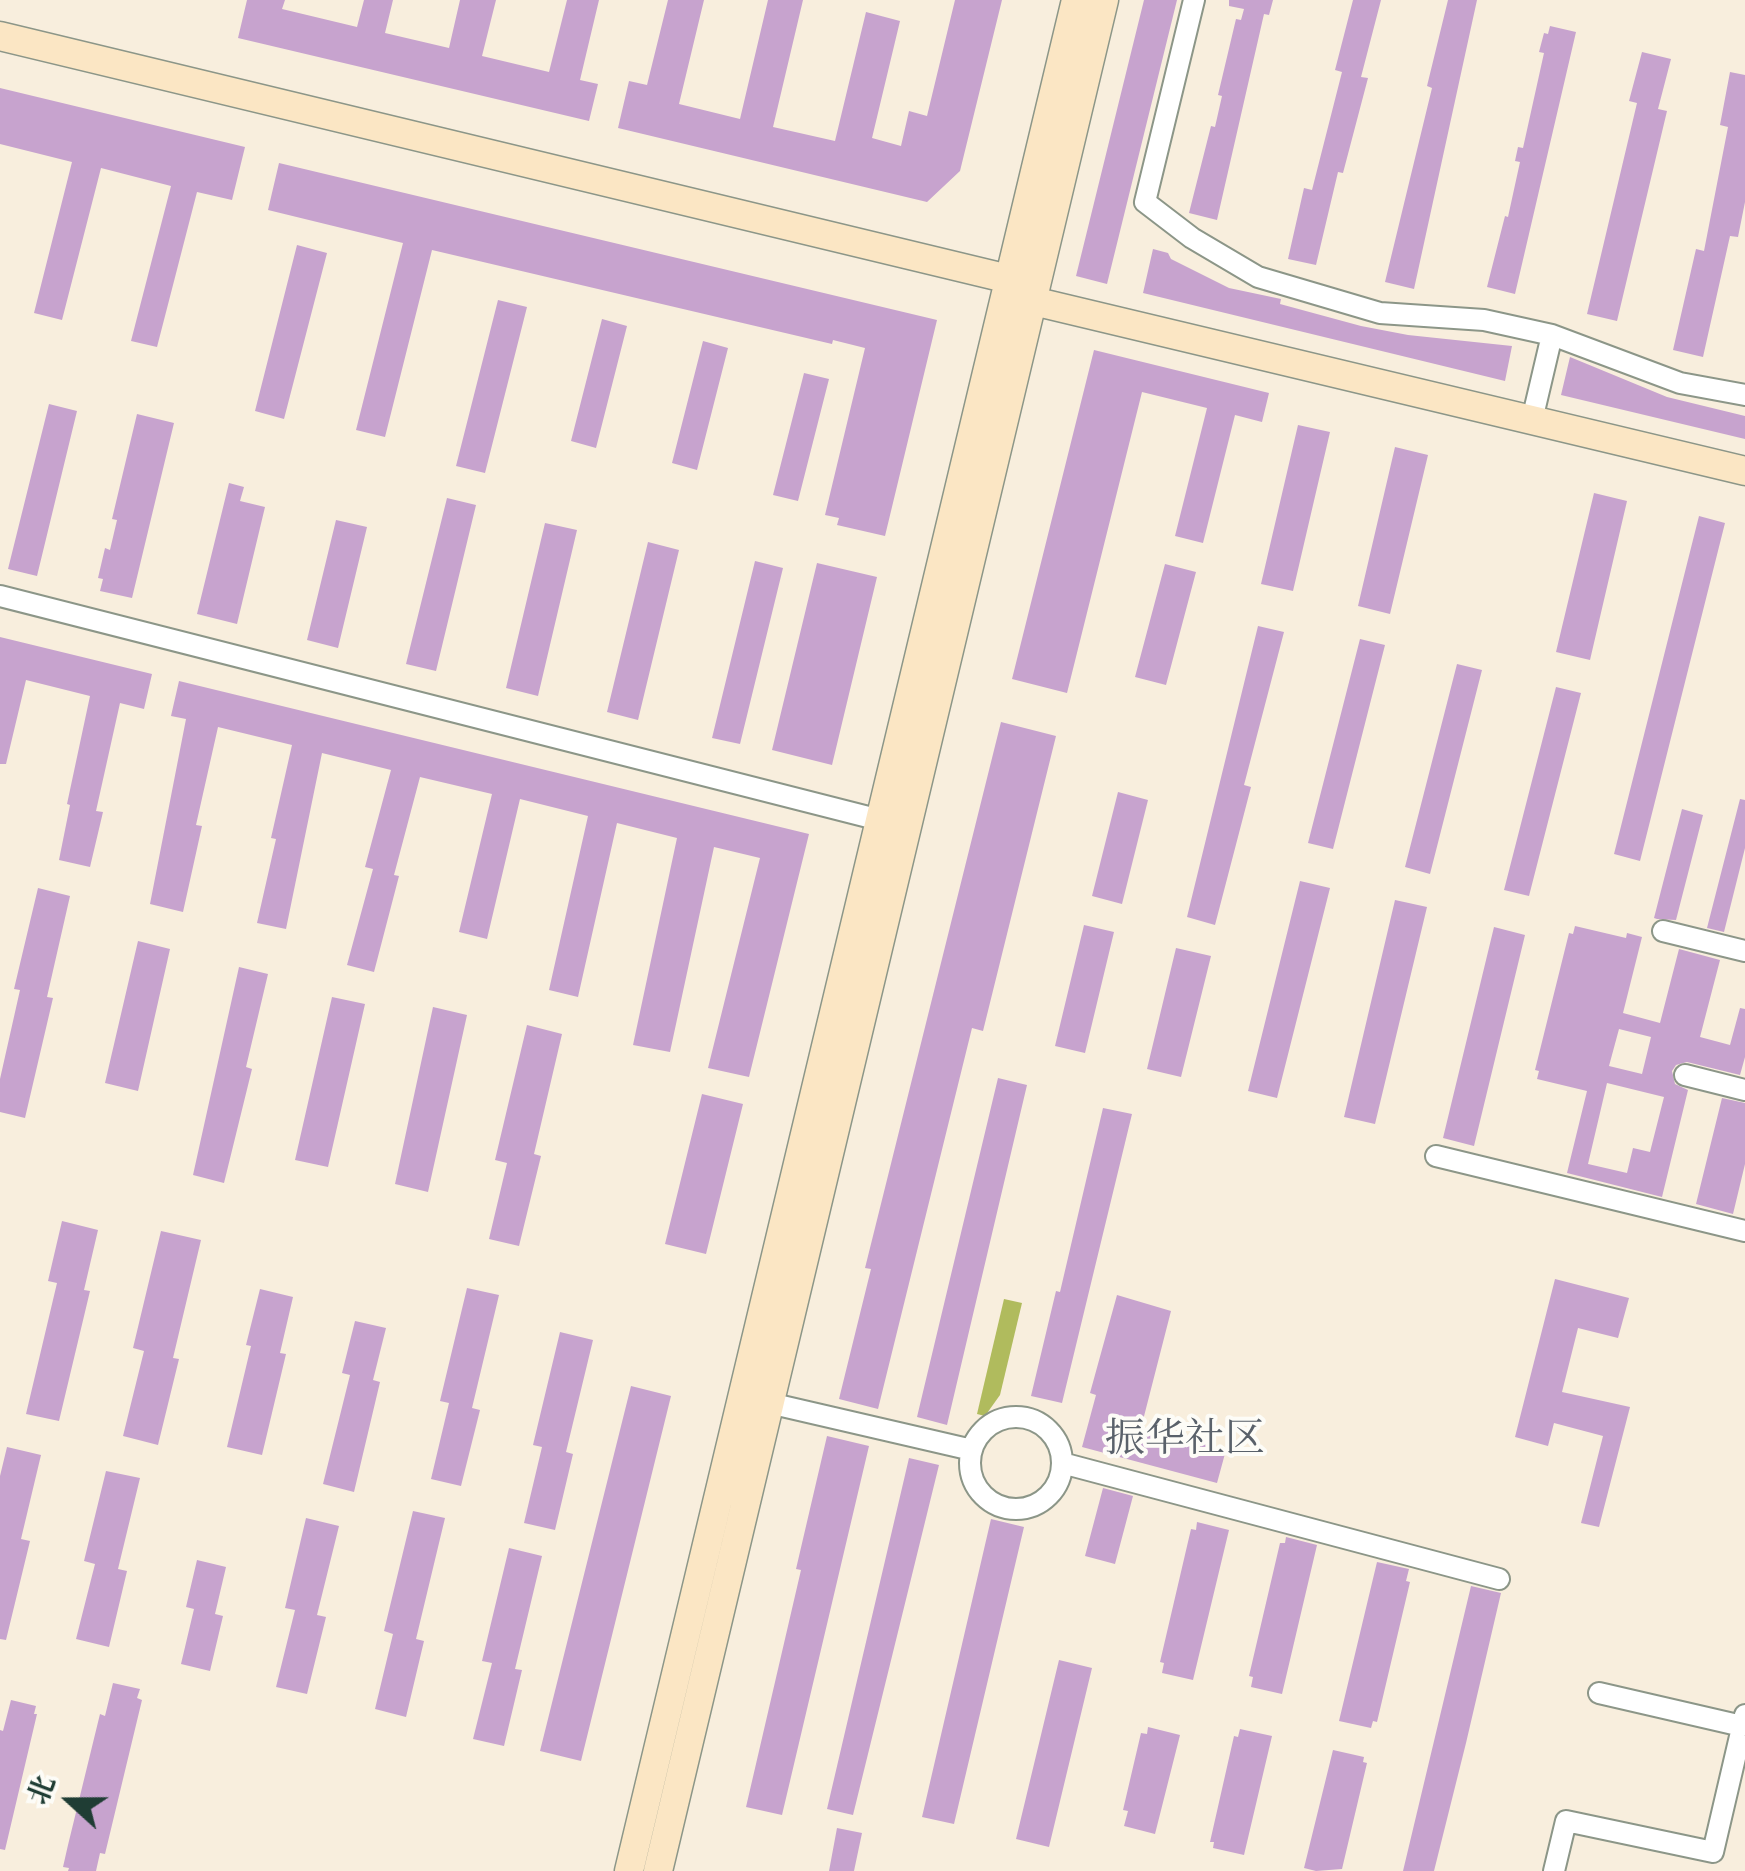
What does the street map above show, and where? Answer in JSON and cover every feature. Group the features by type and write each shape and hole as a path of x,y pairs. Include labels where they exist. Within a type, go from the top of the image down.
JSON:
{"main road":[{"path":"658,1871 769,1403 1016,292 1076,0"},
{"path":"630,1871 880,820 1016,292 1104,0"},
{"path":"0,36 1016,292 1745,470"},
{"path":"0,55 1016,292"}],"street":[{"path":"1194,0 1145,202 1192,238 1258,276 1380,312 1484,320 1552,335 1680,383 1745,395"},
{"path":"1532,420 1552,335"},
{"path":"0,596 880,820"},
{"path":"1663,931 1745,951"},
{"path":"1686,1076 1745,1090"},
{"path":"1436,1156 1745,1231"},
{"path":"769,1403 972,1450"},
{"path":"1013,1416 1032,1419 1048,1429 1058,1444 1062,1462 1059,1481 1048,1496 1033,1506 1014,1510 996,1506 982,1496 969,1464 982,1431 1013,1416"},
{"path":"1062,1462 1499,1580"},
{"path":"1554,1871 1566,1821 1713,1852 1744,1721 1599,1693"}],"green space":[{"path":"1004,1299 1022,1303 1000,1395 985,1416 977,1414"}],"building":[{"path":"247,0 285,0 282,9 357,27 364,0 393,0 385,33 449,48 460,0 496,0 482,56 549,72 567,0 599,0 580,80 598,84 589,121 238,38"},
{"path":"668,0 704,0 679,104 740,119 768,0 803,0 773,127 835,141 866,12 900,21 872,138 901,146 909,111 927,116 955,0 1002,0 960,171 927,202 618,128 629,81 647,85"},
{"path":"1144,0 1177,0 1107,284 1076,276"},
{"path":"1229,0 1273,0 1269,15 1264,14 1217,220 1189,213 1211,126 1215,127 1222,96 1218,95 1236,19 1241,20 1244,9 1229,6"},
{"path":"1353,0 1381,0 1361,77 1368,78 1343,173 1338,172 1316,265 1288,259 1304,188 1312,190 1342,72 1335,70"},
{"path":"1448,0 1477,0 1414,289 1385,282 1432,88 1427,86"},
{"path":"1550,26 1576,32 1515,294 1487,287 1505,216 1508,217 1520,162 1515,161 1518,147 1523,148 1544,53 1539,52"},
{"path":"1642,52 1671,59 1658,109 1667,111 1617,321 1587,314 1637,103 1629,101"},
{"path":"1730,72 1745,75 1745,202 1738,237 1730,236 1703,357 1673,350 1696,249 1704,251 1728,127 1720,125"},
{"path":"0,88 245,147 232,200 197,192 157,347 131,341 171,186 101,168 62,320 34,313 72,162 0,144"},
{"path":"279,163 937,320 885,536 837,525 839,518 825,515 865,348 833,340 832,344 432,250 385,437 356,430 403,243 268,210"},
{"path":"297,245 327,253 284,419 255,411"},
{"path":"1153,249 1168,253 1171,259 1229,288 1281,299 1280,304 1361,326 1512,346 1505,381 1143,293"},
{"path":"498,300 527,307 485,473 456,466"},
{"path":"602,319 627,326 596,448 571,441"},
{"path":"703,341 728,348 697,470 672,463"},
{"path":"1094,350 1269,393 1262,422 1235,415 1203,543 1175,536 1207,408 1142,392 1067,693 1012,679"},
{"path":"1570,357 1667,397 1745,416 1745,439 1561,395"},
{"path":"804,373 829,379 798,501 773,495"},
{"path":"49,404 77,411 37,576 8,569"},
{"path":"137,414 174,423 132,598 100,591 103,579 98,578 105,548 110,550 117,520 112,519"},
{"path":"1298,425 1330,432 1293,591 1261,584"},
{"path":"1395,447 1428,455 1390,614 1358,606"},
{"path":"229,483 244,487 240,501 265,507 237,624 197,614"},
{"path":"1594,493 1627,501 1590,660 1556,652"},
{"path":"447,498 476,505 436,671 406,664"},
{"path":"1699,516 1725,523 1640,861 1614,854"},
{"path":"336,520 367,527 338,648 307,640"},
{"path":"545,523 577,530 538,696 506,688"},
{"path":"648,542 679,550 638,720 607,712"},
{"path":"755,561 783,568 740,744 712,738"},
{"path":"817,563 877,577 832,765 772,750"},
{"path":"1165,564 1196,572 1166,685 1135,677"},
{"path":"1258,626 1284,632 1244,785 1251,787 1215,925 1187,917"},
{"path":"0,637 152,674 144,709 120,703 96,811 103,812 90,867 59,860 90,696 26,680 6,764 0,764"},
{"path":"1360,639 1385,645 1333,849 1308,843"},
{"path":"1457,664 1482,670 1430,874 1405,867"},
{"path":"179,681 809,834 749,1077 708,1068 760,858 714,847 670,1052 633,1045 677,838 617,823 578,997 549,990 588,816 520,799 487,939 459,932 492,794 420,777 374,972 347,965 373,869 365,867 391,770 322,753 286,929 257,923 292,745 218,727 196,825 202,826 183,912 150,904 186,719 171,716"},
{"path":"1556,687 1581,693 1529,896 1504,890"},
{"path":"1001,722 1056,736 983,1031 972,1028 878,1409 839,1399 871,1269 865,1268"},
{"path":"1118,792 1148,800 1122,904 1092,896"},
{"path":"1740,799 1745,800 1745,848 1724,932 1707,928"},
{"path":"1682,809 1703,815 1676,920 1657,919 1654,918"},
{"path":"1300,881 1330,888 1277,1098 1248,1091"},
{"path":"38,888 70,896 47,997 53,998 25,1118 0,1112 0,1079 20,990 14,989"},
{"path":"1395,900 1427,907 1375,1124 1344,1117"},
{"path":"1084,925 1114,932 1085,1053 1055,1046"},
{"path":"1575,926 1626,938 1627,933 1642,937 1623,1013 1660,1023 1679,949 1720,960 1700,1037 1730,1045 1740,1008 1745,1009 1745,1057 1740,1075 1687,1062 1676,1065 1672,1071 1675,1084 1688,1090 1662,1197 1567,1173 1587,1091 1537,1079 1539,1071 1535,1070 1569,933 1573,934","holes":["1619,1029 1651,1037 1642,1074 1609,1066","1607,1083 1664,1097 1650,1152 1633,1148 1627,1173 1588,1164"]},
{"path":"1494,927 1525,935 1474,1146 1443,1138"},
{"path":"138,941 170,949 138,1091 105,1083"},
{"path":"1176,948 1211,956 1181,1077 1147,1069"},
{"path":"239,967 268,974 246,1067 252,1069 224,1183 193,1175"},
{"path":"332,997 365,1004 328,1167 295,1160"},
{"path":"433,1007 467,1015 428,1192 395,1184"},
{"path":"527,1025 562,1034 534,1154 541,1156 519,1246 489,1239 507,1163 495,1160"},
{"path":"998,1078 1027,1085 947,1425 917,1417"},
{"path":"702,1094 743,1104 706,1254 665,1244"},
{"path":"1722,1098 1745,1103 1745,1164 1733,1214 1696,1204"},
{"path":"1103,1108 1132,1114 1062,1403 1031,1396"},
{"path":"62,1221 98,1230 84,1290 90,1291 59,1421 26,1414 57,1283 48,1281"},
{"path":"161,1231 201,1240 173,1358 179,1359 158,1445 123,1436 144,1351 133,1348"},
{"path":"1555,1279 1629,1298 1618,1338 1578,1328 1562,1392 1630,1407 1599,1527 1581,1523 1603,1436 1554,1423 1548,1446 1515,1437"},
{"path":"467,1288 499,1295 472,1408 480,1410 461,1486 431,1479 449,1403 440,1401"},
{"path":"260,1289 293,1297 280,1353 286,1354 262,1455 227,1447"},
{"path":"1117,1295 1171,1311 1141,1428 1226,1450 1217,1483 1082,1447 1096,1395 1090,1393"},
{"path":"355,1321 386,1328 373,1380 380,1382 354,1492 323,1484 350,1375 342,1373"},
{"path":"560,1332 593,1340 566,1452 573,1454 555,1530 524,1523 542,1447 533,1445"},
{"path":"631,1386 671,1396 581,1761 540,1751"},
{"path":"827,1436 869,1446 782,1815 746,1807 801,1570 796,1569"},
{"path":"7,1447 41,1455 21,1539 30,1541 6,1640 0,1639 0,1476"},
{"path":"909,1458 939,1465 853,1815 827,1809"},
{"path":"106,1471 140,1478 118,1569 127,1571 109,1647 76,1639 95,1564 84,1561"},
{"path":"1103,1488 1133,1496 1115,1564 1085,1556"},
{"path":"413,1511 445,1518 416,1639 424,1641 406,1717 375,1709 393,1634 384,1631"},
{"path":"306,1518 339,1526 317,1615 326,1617 307,1694 276,1687 295,1610 285,1608"},
{"path":"991,1519 1024,1527 954,1824 922,1817"},
{"path":"1197,1522 1229,1530 1193,1680 1162,1673 1164,1663 1160,1662 1191,1529 1196,1530"},
{"path":"1286,1537 1317,1545 1282,1694 1251,1687 1253,1677 1249,1676 1280,1543 1285,1543"},
{"path":"509,1548 542,1556 515,1669 522,1670 504,1746 473,1739 492,1663 482,1661"},
{"path":"197,1560 226,1567 215,1614 223,1616 210,1671 181,1664 194,1609 186,1607"},
{"path":"1377,1562 1409,1569 1406,1581 1410,1582 1377,1722 1373,1721 1371,1728 1339,1721"},
{"path":"1471,1586 1501,1593 1466,1743 1434,1871 1403,1871"},
{"path":"1059,1660 1092,1668 1049,1847 1016,1839"},
{"path":"113,1683 140,1689 137,1698 142,1700 105,1854 100,1853 96,1871 68,1871 63,1867 68,1845 100,1714 105,1716"},
{"path":"11,1700 36,1706 37,1714 5,1850 0,1849 0,1730 3,1731"},
{"path":"1148,1727 1180,1735 1155,1834 1124,1826 1128,1811 1123,1810 1141,1733 1147,1734"},
{"path":"1240,1729 1272,1736 1244,1855 1213,1848 1214,1842 1210,1842 1234,1736 1238,1737"},
{"path":"1333,1750 1364,1757 1363,1762 1367,1763 1342,1869 1316,1871 1304,1868"},
{"path":"837,1828 862,1833 854,1871 829,1871"}],"district":[{"name":"振华社区","path":"1185,1441"}]}
